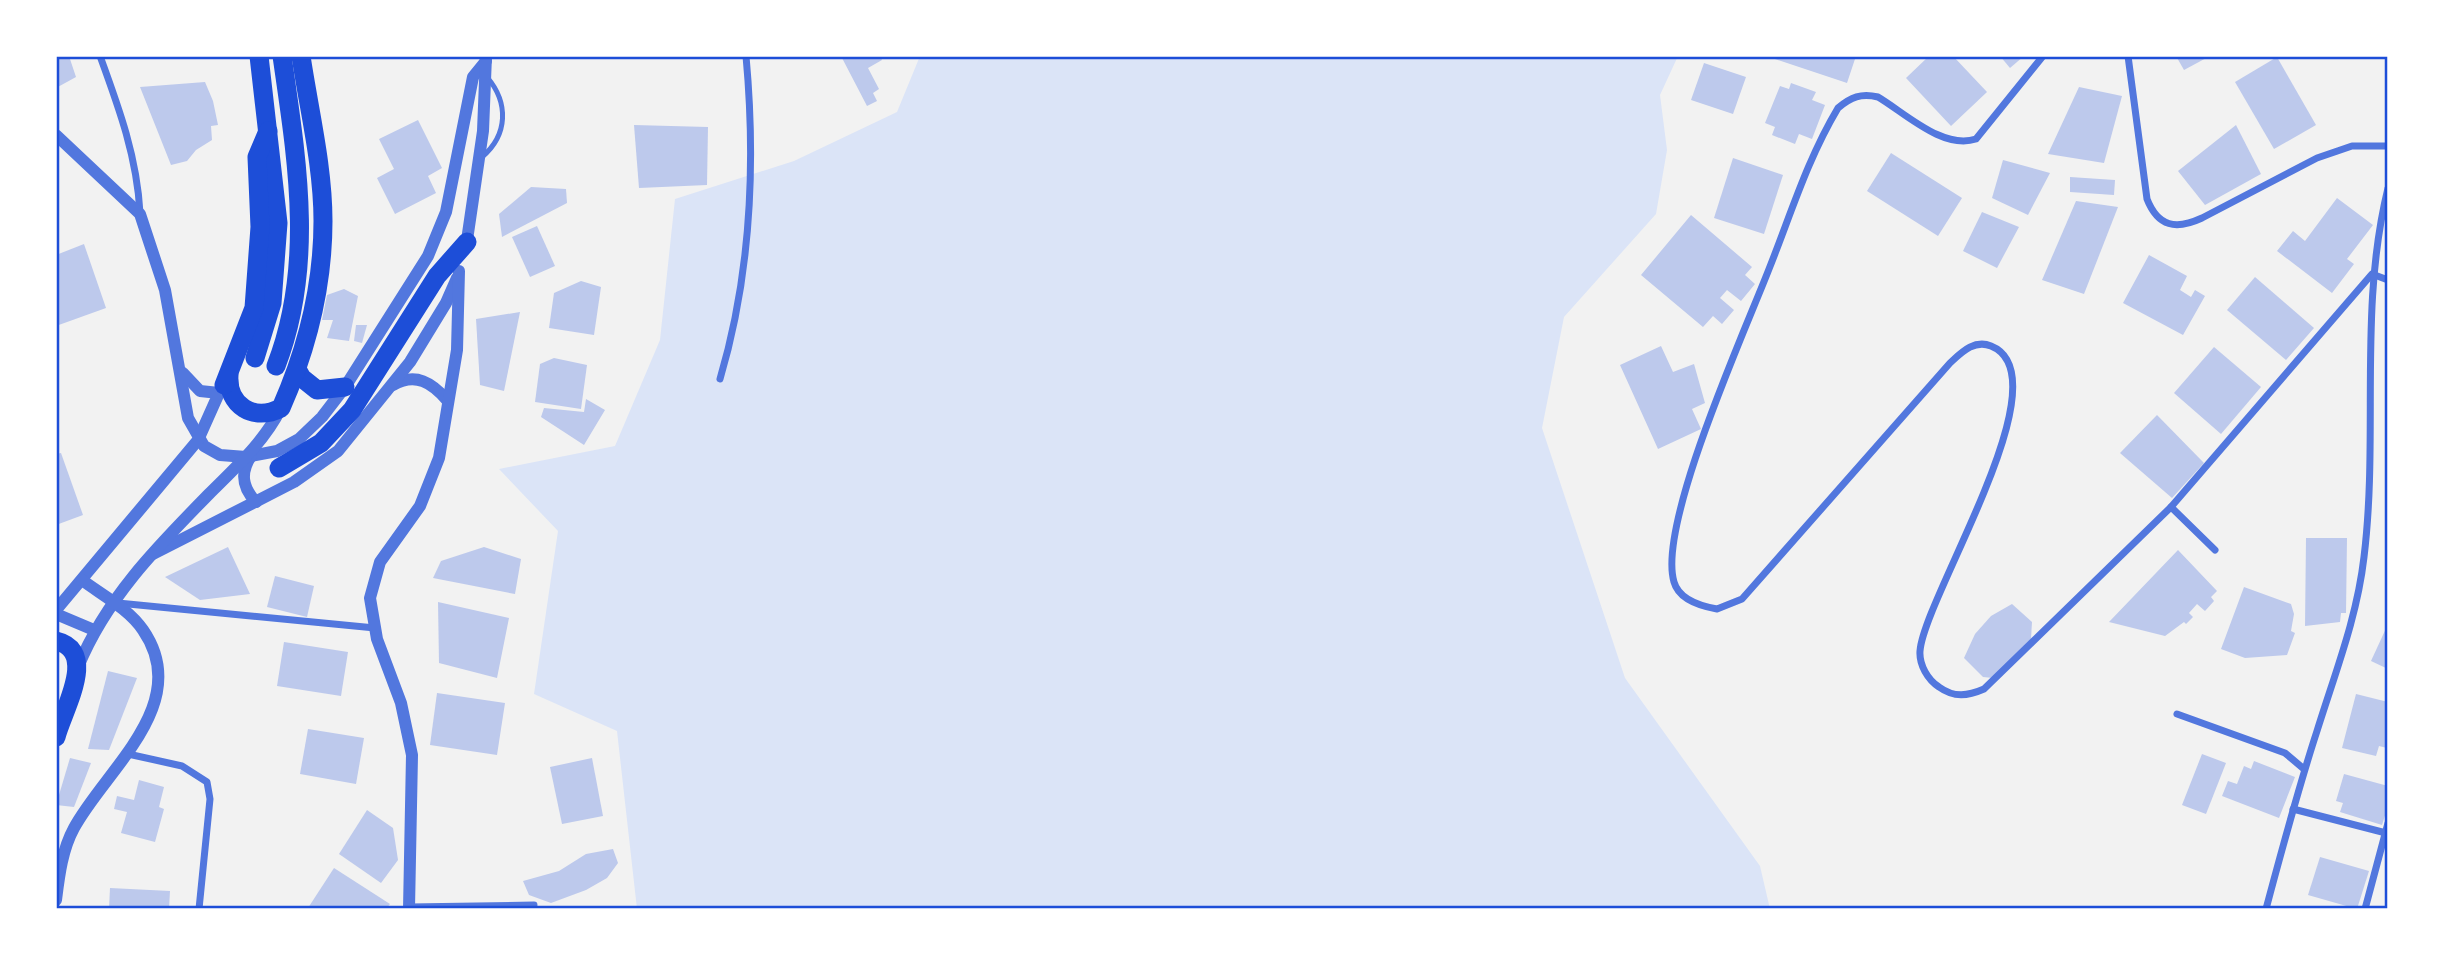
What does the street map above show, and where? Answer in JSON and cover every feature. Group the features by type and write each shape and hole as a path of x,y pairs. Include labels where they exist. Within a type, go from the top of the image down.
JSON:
{"highway":[{"path":"254,358 276,278 278,198 259,56"},
{"path":"276,366 297,289 301,207 282,56"},
{"path":"229,375 233,398 244,409 258,414 281,408 297,369 318,288 323,220 301,56"},
{"path":"219,393 229,375 254,309 260,227 257,157 269,130"},
{"path":"279,468 321,443 352,410 437,275 467,242"},
{"path":"297,369 302,378 317,390 345,387"},
{"path":"56,641 65,643 76,654 78,667 56,737"}],"street":[{"path":"100,56 132,147 141,214 165,290 188,418 198,440 220,455 249,456 277,451 299,439 322,417 345,387 428,256 446,212 473,78 486,59"},
{"path":"720,379 739,300 749,220 752,149 746,56"},
{"path":"2043,56 1976,139 1967,142 1941,135 1888,103 1867,94 1847,100 1838,108 1800,183 1772,262 1713,407 1677,518 1670,561 1678,591 1702,606 1717,609 1742,599 1950,363 1963,351 1977,344 1994,347 2006,357 2013,375 2013,395 2000,453 1921,644 1920,662 1935,685 1961,696 1984,689 2171,508 2372,274"},
{"path":"2127,56 2145,191 2151,209 2169,226 2186,226 2316,158 2352,145 2388,146"},
{"path":"153,554 256,502 325,462 349,439 430,334 459,271 467,242 479,159 486,59"},
{"path":"56,135 141,214"},
{"path":"2266,909 2304,769 2340,667 2360,591 2371,416 2372,274 2388,188"},
{"path":"459,271 460,323 439,458 420,506 380,562 370,598 376,634 407,724 412,755 409,908 534,905"},
{"path":"2372,274 2388,280"},
{"path":"94,630 56,612 198,440 219,393 210,393 192,386 181,370"},
{"path":"388,389 396,383 414,378 432,385 447,400"},
{"path":"78,667 94,630 113,603 153,554 249,456 281,408"},
{"path":"249,456 243,475 244,485 256,502"},
{"path":"2171,508 2215,550"},
{"path":"56,900 62,863 75,826 128,754 151,712 157,692 158,671 153,650 144,631 130,615 82,580"},
{"path":"113,603 376,634"},
{"path":"2177,714 2285,753 2304,769"},
{"path":"128,754 182,766 206,782 210,799 199,909"},
{"path":"2293,809 2386,833"},
{"path":"2365,909 2388,823"}],"lane":[{"path":"479,159 498,139 504,112 501,99 486,75"}],"shaded area":[{"path":"920,56 1678,56 1660,95 1667,150 1656,214 1564,317 1542,428 1625,678 1760,866 1770,909 637,909 617,731 534,694 558,531 499,469 615,446 660,340 675,199 794,161 897,112"}],"building":[{"path":"56,56 69,56 76,77 56,88"},
{"path":"841,56 880,56 882,60 868,68 879,89 873,93 877,101 867,106"},
{"path":"1766,56 1856,56 1847,83"},
{"path":"1929,56 1953,56 1987,92 1951,126 1906,78"},
{"path":"2000,56 2024,56 2010,68"},
{"path":"2176,56 2210,56 2184,70"},
{"path":"2277,57 2316,125 2274,149 2235,82"},
{"path":"1704,63 1746,77 1733,114 1691,100"},
{"path":"205,82 213,101 218,125 211,126 212,140 196,150 187,161 171,165 140,87"},
{"path":"1791,83 1816,92 1812,100 1825,105 1812,139 1799,134 1795,144 1772,135 1775,127 1765,123 1780,86 1789,89"},
{"path":"2079,87 2122,96 2104,163 2048,154"},
{"path":"418,120 442,168 428,176 436,193 395,214 377,178 394,169 379,139"},
{"path":"634,125 708,127 707,185 639,188"},
{"path":"2236,125 2261,174 2205,205 2178,171"},
{"path":"1891,153 1962,198 1938,236 1867,191"},
{"path":"1733,158 1783,175 1764,234 1714,218"},
{"path":"2003,160 2050,173 2028,215 1992,198"},
{"path":"2070,177 2115,180 2114,195 2070,192"},
{"path":"531,187 566,189 567,203 502,237 499,214"},
{"path":"2337,198 2373,225 2347,259 2354,264 2332,293 2277,251 2293,231 2305,241"},
{"path":"2076,201 2118,207 2084,294 2042,280"},
{"path":"1982,212 2019,227 1997,268 1963,251"},
{"path":"1691,215 1752,267 1745,275 1755,284 1741,301 1727,290 1720,298 1734,310 1722,324 1713,316 1703,327 1641,275"},
{"path":"537,226 555,266 530,277 512,237"},
{"path":"84,244 106,308 56,326 56,255"},
{"path":"2149,255 2187,276 2180,290 2191,297 2195,290 2205,296 2183,335 2123,303"},
{"path":"2255,277 2314,328 2286,360 2227,310"},
{"path":"581,281 601,287 594,335 549,328 554,293"},
{"path":"344,289 358,296 349,341 327,338 333,320 322,320 327,295"},
{"path":"520,312 504,391 480,385 476,319"},
{"path":"356,325 367,325 362,343 354,341"},
{"path":"1661,346 1673,372 1694,364 1705,403 1692,409 1701,429 1658,449 1620,365"},
{"path":"2214,347 2261,387 2221,434 2174,393"},
{"path":"554,358 587,365 581,409 535,402 540,364"},
{"path":"586,399 605,410 584,445 541,417 544,408 584,412"},
{"path":"2157,415 2204,463 2172,498 2120,453"},
{"path":"61,453 83,515 56,525 56,454"},
{"path":"2306,538 2347,538 2346,613 2341,613 2340,622 2305,626"},
{"path":"228,547 250,594 200,600 165,577"},
{"path":"484,547 521,559 515,594 433,578 441,561"},
{"path":"2178,550 2217,591 2211,597 2214,601 2205,611 2197,604 2189,613 2193,617 2186,624 2184,622 2165,636 2109,622"},
{"path":"275,576 314,586 307,617 267,607"},
{"path":"2244,587 2291,604 2294,614 2291,631 2295,633 2287,655 2245,658 2221,649"},
{"path":"438,602 509,618 497,678 439,663"},
{"path":"2012,604 2032,622 2031,639 1993,678 1983,677 1964,658 1975,634 1991,616"},
{"path":"2388,624 2388,669 2371,661"},
{"path":"284,642 348,652 341,696 277,686"},
{"path":"108,671 137,678 109,750 88,749"},
{"path":"437,693 505,703 497,755 430,745"},
{"path":"2356,694 2388,702 2387,748 2379,746 2376,756 2342,748"},
{"path":"308,729 364,738 356,784 300,774"},
{"path":"2202,754 2226,763 2206,814 2182,805"},
{"path":"70,758 91,763 74,807 56,805"},
{"path":"592,758 603,816 562,824 550,767"},
{"path":"2254,761 2295,777 2279,818 2222,796 2228,781 2237,784 2244,766 2251,769"},
{"path":"2344,774 2388,786 2388,806 2382,825 2340,812 2343,803 2336,801"},
{"path":"139,780 164,787 159,807 164,809 155,842 121,833 127,812 114,809 117,796 134,800"},
{"path":"367,810 393,828 398,860 381,883 339,854"},
{"path":"613,849 618,863 607,878 586,890 551,903 529,895 523,881 559,871 586,854"},
{"path":"2320,857 2369,871 2357,909 2308,895"},
{"path":"334,868 390,904 386,909 308,908"},
{"path":"110,888 170,891 169,909 109,909"}]}
